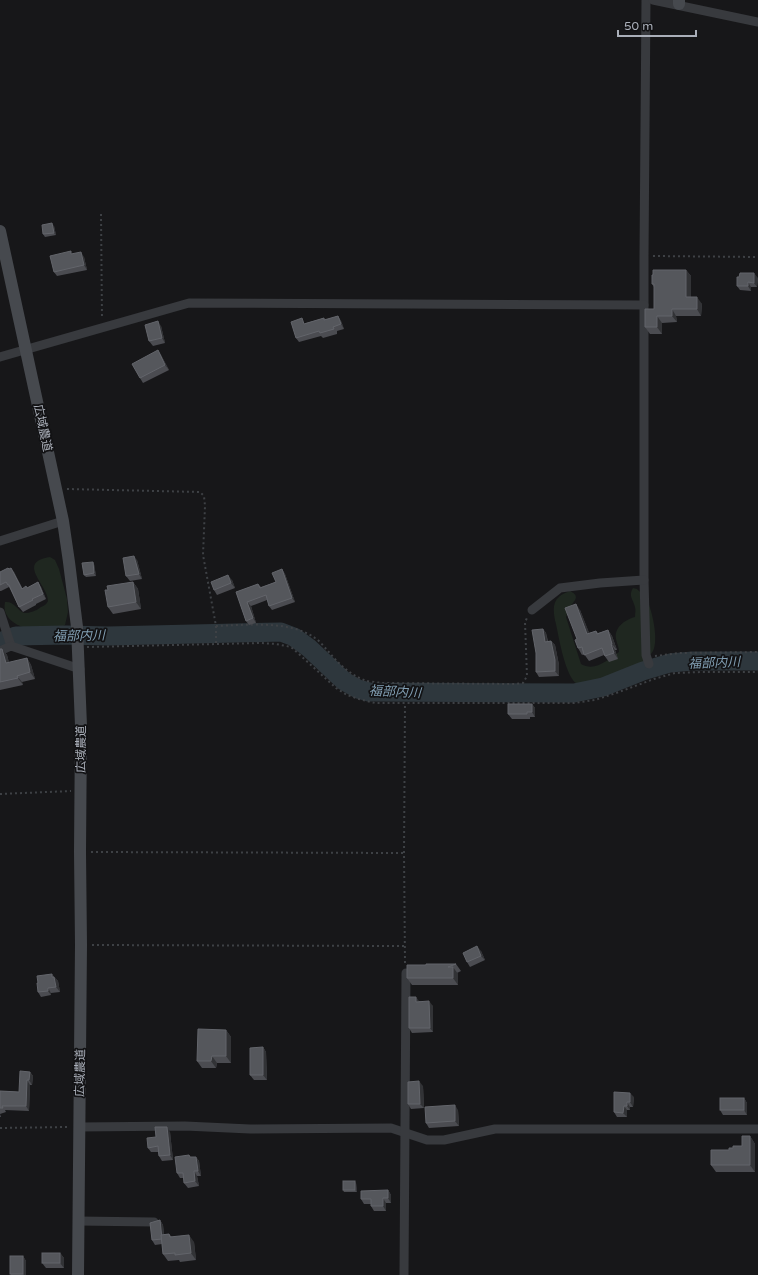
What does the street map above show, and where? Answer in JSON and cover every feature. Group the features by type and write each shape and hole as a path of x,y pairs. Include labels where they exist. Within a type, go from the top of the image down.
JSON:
{"street":[{"path":"646,0 644,580 648,661"},
{"path":"653,0 679,2 758,22"},
{"name":"広域農道","path":"0,231 63,521 77,627 80,669 81,791 78,1275"},
{"path":"0,357 189,303 644,304"},
{"path":"0,541 63,521"},
{"path":"532,610 560,588 644,580"},
{"path":"0,612 11,645"},
{"path":"0,651 11,645 80,669"},
{"path":"404,1275 406,973"},
{"path":"79,1127 185,1126 250,1129 391,1128 427,1140 444,1140 495,1129 758,1129"},
{"path":"78,1221 154,1222"}],"path":[{"path":"101,214 102,328"},
{"path":"644,256 758,257"},
{"path":"55,489 200,492 204,496 205,506 202,555 216,627 216,644"},
{"path":"216,627 263,625 297,629 315,638 341,666 353,675 365,680 382,683 515,684 523,683 527,676 525,622 528,613 532,610"},
{"path":"78,645 276,644 291,648 300,654 336,688 347,695 359,700 375,702 574,703 596,700 675,673 758,672"},
{"path":"648,661 679,653 758,652"},
{"path":"406,703 404,853 404,946 406,973"},
{"path":"0,794 81,791"},
{"path":"80,852 404,853"},
{"path":"81,945 404,946"},
{"path":"0,1128 79,1127"}],"shaded area":[{"path":"50,557 55,560 59,569 67,599 68,612 65,625 51,631 36,631 13,622 8,617 5,610 5,602 13,604 24,613 35,611 46,604 48,601 47,595 34,569 35,564 40,560"},
{"path":"633,588 637,589 645,597 651,611 655,633 655,646 653,651 641,664 629,673 617,679 606,683 588,686 581,686 577,684 569,673 561,647 554,613 555,603 560,596 570,591 576,596 568,610 566,617 581,664 591,667 601,664 619,652 616,639 618,628 624,622 635,617 635,608 631,595"}],"building":[{"path":"52,223 54,233 43,234 42,225"},
{"path":"71,251 71,254 81,252 84,265 54,272 50,256"},
{"path":"653,270 686,270 686,297 697,297 697,309 672,309 672,316 657,316 657,327 645,327 645,309 654,309 654,284 652,284"},
{"path":"740,273 754,273 754,283 748,282 748,286 737,286 737,277 739,277"},
{"path":"338,316 341,324 333,327 334,329 320,333 319,331 296,338 291,322 302,318 304,324 324,318 324,320"},
{"path":"158,321 162,338 149,341 145,325"},
{"path":"158,350 165,365 140,378 132,364"},
{"path":"134,556 139,574 126,576 123,558"},
{"path":"93,562 94,573 84,575 82,563"},
{"path":"11,568 22,589 38,582 43,594 19,607 9,585 6,582 0,585 0,572"},
{"path":"282,569 292,598 269,606 266,595 247,602 253,618 246,621 236,592 258,584 260,588 276,582 272,573"},
{"path":"228,575 231,583 214,590 211,582"},
{"path":"133,582 136,602 108,607 105,590 108,590 107,586"},
{"path":"576,604 587,634 596,631 597,634 608,630 614,653 605,656 602,648 584,655 582,647 578,648 575,640 577,639 565,608"},
{"path":"543,629 545,642 551,641 555,660 555,671 536,672 536,653 532,630"},
{"path":"0,649 2,649 6,663 27,658 30,672 17,676 18,678 0,682"},
{"path":"508,704 532,704 532,712 527,712 527,714 508,714"},
{"path":"477,946 481,956 467,962 463,953"},
{"path":"456,964 448,967 453,967 453,978 407,978 407,965"},
{"path":"52,974 56,987 48,988 48,991 38,992 37,976"},
{"path":"409,997 416,997 416,1002 429,1001 430,1028 409,1028"},
{"path":"198,1029 226,1030 226,1056 212,1056 211,1061 197,1061"},
{"path":"263,1047 263,1075 250,1075 250,1048"},
{"path":"20,1071 30,1072 29,1080 27,1080 26,1106 2,1106 3,1108 0,1108 0,1091 19,1092"},
{"path":"419,1081 420,1104 408,1104 408,1082"},
{"path":"614,1092 630,1093 630,1102 627,1102 627,1106 624,1106 623,1113 614,1112"},
{"path":"720,1098 744,1098 744,1110 720,1110"},
{"path":"455,1105 455,1121 426,1123 425,1107"},
{"path":"155,1127 167,1127 170,1155 159,1156 158,1146 148,1148 147,1138 156,1137"},
{"path":"742,1136 750,1136 750,1165 711,1165 711,1150 729,1150 729,1148 733,1148 733,1146 742,1146"},
{"path":"189,1155 190,1157 196,1157 198,1171 194,1171 195,1181 184,1183 183,1173 177,1173 175,1157"},
{"path":"343,1181 355,1181 355,1190 343,1190"},
{"path":"388,1190 388,1198 383,1198 383,1206 371,1206 371,1199 361,1199 361,1191"},
{"path":"160,1220 162,1239 152,1240 150,1223"},
{"path":"169,1234 170,1237 189,1235 191,1253 175,1255 175,1253 163,1254 161,1235"},
{"path":"42,1253 60,1253 60,1263 42,1263"},
{"path":"10,1256 23,1256 23,1274 10,1274"}],"waterway":[{"name":"福部内川","path":"0,642 16,636 108,636 281,632 294,637 309,648 344,681 358,689 369,692 574,693 603,687 643,671 670,663 693,661 758,661"}]}
